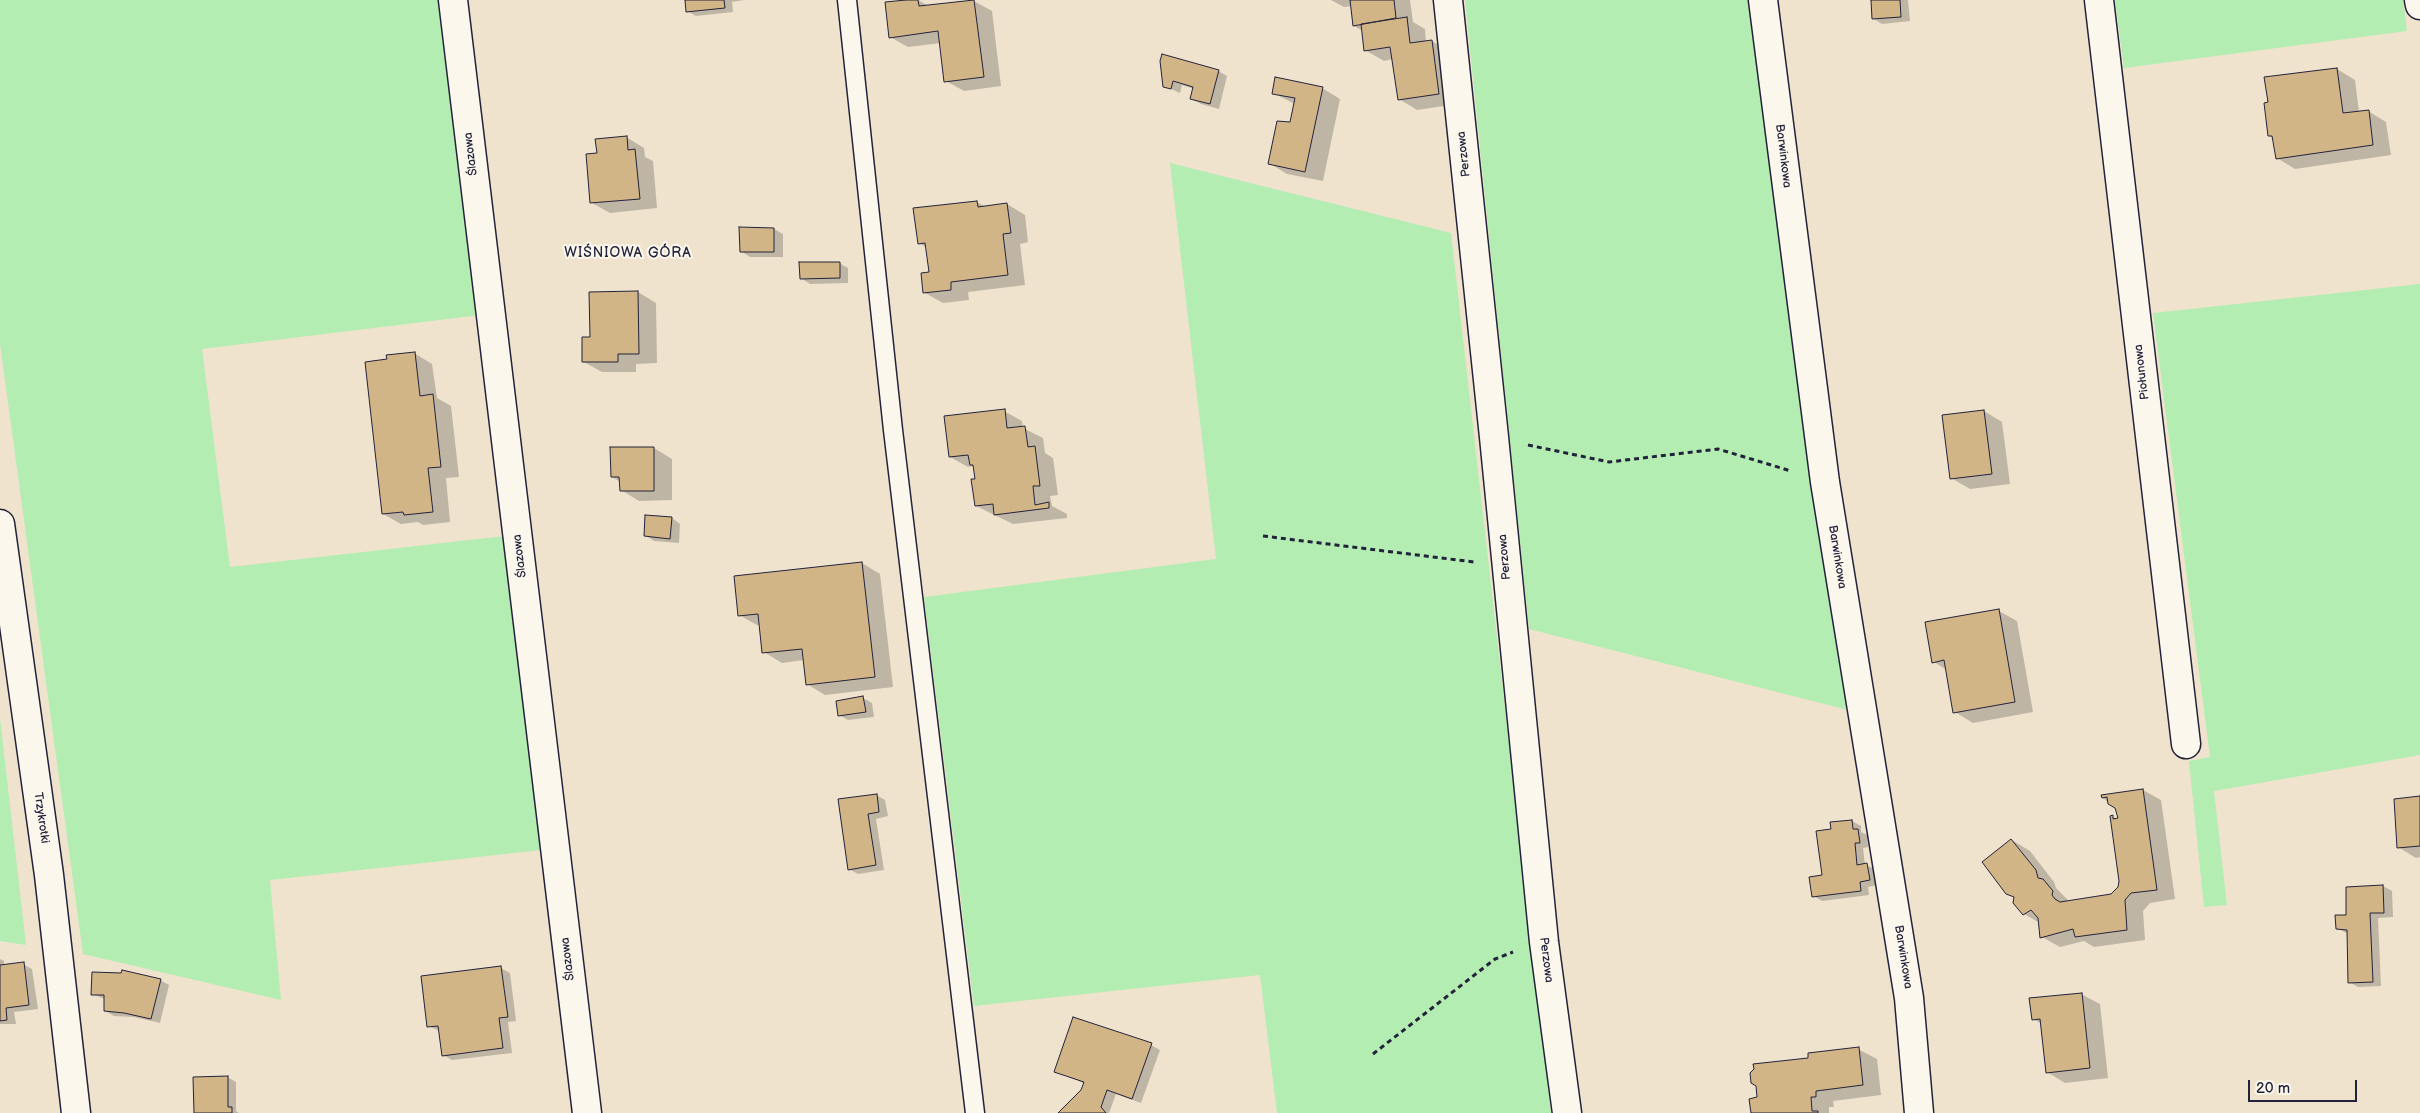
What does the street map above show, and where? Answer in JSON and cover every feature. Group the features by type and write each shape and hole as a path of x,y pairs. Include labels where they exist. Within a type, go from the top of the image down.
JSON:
{"street":[{"name":"Ślazowa","path":"452,0 587,1113"},
{"name":"Perzowa","path":"1448,0 1544,942 1567,1113"},
{"name":"Barwinkowa","path":"1762,0 1825,482 1909,998 1919,1113"},
{"name":"Piołunowa","path":"2099,0 2186,744"},
{"path":"2419,0 2420,5"},
{"name":"Trzykrotki","path":"0,524 47,865 76,1113"}],"lane":[{"path":"847,0 893,430 975,1113"}],"path":[{"path":"1494,437 1609,462 1718,450 1825,482"},
{"path":"1263,536 1505,565"},
{"path":"1373,1054 1495,959 1544,942"}],"green space":[{"path":"0,0 444,0 480,315 202,349 230,567 505,536 541,850 270,880 281,1000 83,954 0,344"},
{"path":"1465,0 1749,0 1806,449 1856,712 1529,629"},
{"path":"2115,0 2403,0 2407,31 2124,68"},
{"path":"1170,163 1451,233 1551,1113 1277,1113 1260,975 974,1006 924,597 1216,559"},
{"path":"2420,284 2420,755 2214,791 2227,905 2204,907 2189,761 2210,757 2153,313"},
{"path":"0,718 26,945 0,941"}],"building":[{"path":"685,0 724,0 725,8 686,12"},
{"path":"918,0 919,6 974,0 984,77 944,82 938,31 889,38 885,2"},
{"path":"1350,0 1394,0 1396,18 1353,26"},
{"path":"1871,0 1900,0 1901,17 1872,19"},
{"path":"1407,17 1410,43 1432,40 1439,94 1398,100 1390,47 1364,51 1361,24"},
{"path":"1162,54 1219,70 1210,104 1190,99 1193,87 1173,81 1171,89 1163,87 1160,61"},
{"path":"2337,68 2343,113 2369,110 2373,145 2276,159 2272,136 2268,136 2264,103 2268,102 2264,77"},
{"path":"1275,77 1323,87 1305,172 1268,164 1277,121 1290,122 1295,98 1272,94"},
{"path":"627,136 628,150 635,149 640,199 590,203 586,154 597,153 595,139"},
{"path":"977,201 978,207 1007,203 1011,233 1003,234 1008,275 951,282 951,290 923,293 921,273 929,272 925,243 918,244 913,208"},
{"path":"739,227 774,228 774,252 740,252"},
{"path":"799,262 840,262 840,278 800,279"},
{"path":"638,291 639,354 618,354 618,362 582,362 582,337 590,337 589,292"},
{"path":"415,352 420,396 433,394 441,467 428,468 433,512 404,515 403,512 382,514 365,362 387,359 386,355"},
{"path":"1005,409 1007,428 1025,426 1028,447 1035,446 1040,486 1033,486 1035,505 1049,502 1049,508 994,515 993,504 975,506 971,479 975,479 973,465 970,465 968,455 949,457 944,416"},
{"path":"1984,410 1992,474 1950,479 1942,415"},
{"path":"610,447 654,447 654,491 620,491 619,477 611,477"},
{"path":"645,515 672,517 670,539 644,536"},
{"path":"862,562 875,677 806,685 802,649 762,653 758,614 738,616 734,576"},
{"path":"1999,609 2015,702 1953,713 1944,660 1932,663 1925,622"},
{"path":"863,696 866,712 838,716 836,701"},
{"path":"2143,789 2157,890 2131,893 2125,900 2127,930 2075,937 2073,929 2040,938 2038,918 2031,910 2023,915 2013,903 2014,897 2006,894 1982,862 2011,839 2036,870 2038,878 2043,879 2053,891 2052,895 2060,902 2111,894 2118,887 2119,881 2110,816 2113,815 2113,819 2118,818 2115,808 2108,804 2107,797 2102,798 2101,795"},
{"path":"877,794 879,812 868,814 876,865 848,870 838,799"},
{"path":"2420,796 2420,846 2397,848 2394,799"},
{"path":"1852,820 1853,829 1858,829 1860,843 1855,843 1857,865 1867,863 1870,880 1860,882 1861,891 1812,897 1809,877 1822,875 1816,831 1831,829 1830,822"},
{"path":"2383,885 2384,913 2370,913 2373,982 2348,983 2347,930 2336,929 2335,915 2346,915 2346,887"},
{"path":"24,962 29,1005 6,1008 7,1020 0,1021 0,965"},
{"path":"501,966 508,1017 499,1018 503,1048 442,1056 438,1026 427,1027 421,976"},
{"path":"122,970 161,979 151,1019 104,1011 104,995 91,995 92,972 121,973"},
{"path":"2082,993 2090,1068 2046,1073 2040,1019 2032,1020 2029,998"},
{"path":"1073,1017 1152,1043 1132,1099 1107,1090 1101,1107 1106,1113 1058,1113 1081,1090 1084,1082 1054,1072"},
{"path":"1859,1047 1863,1085 1816,1091 1816,1097 1811,1097 1812,1111 1818,1111 1818,1113 1751,1113 1749,1099 1757,1097 1756,1086 1751,1083 1750,1073 1754,1069 1753,1064 1808,1058 1808,1053"},
{"path":"228,1076 228,1107 232,1107 232,1113 194,1113 193,1077"}],"district":[{"name":"WIŚNIOWA GÓRA","path":"628,253"}]}
